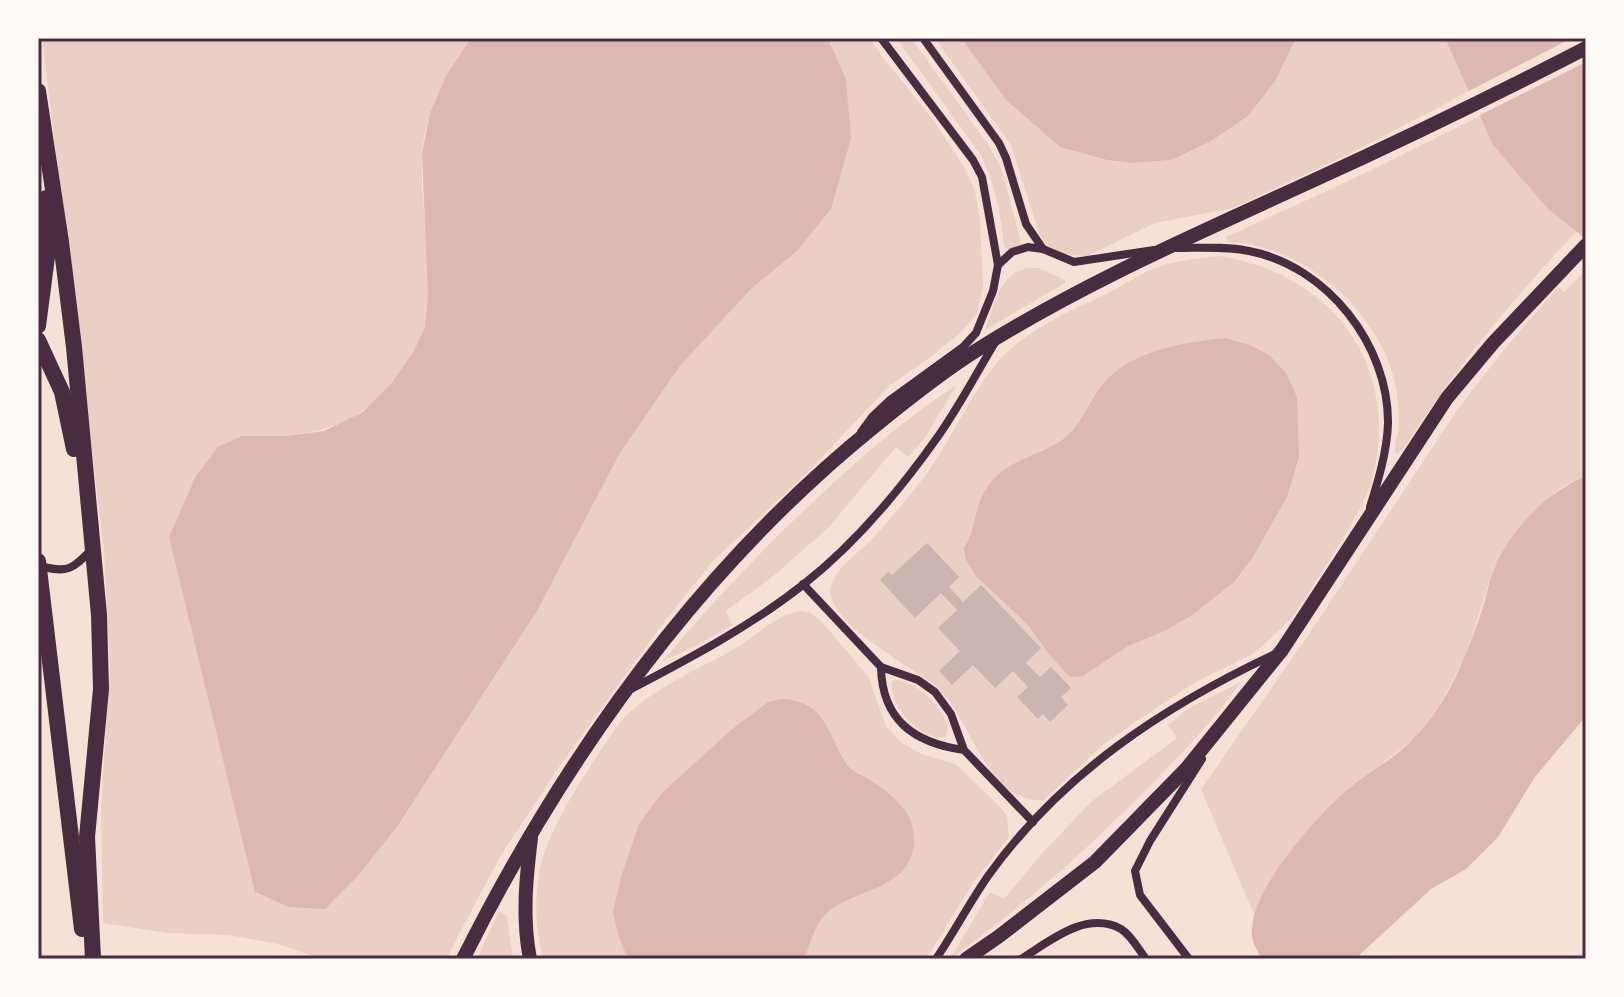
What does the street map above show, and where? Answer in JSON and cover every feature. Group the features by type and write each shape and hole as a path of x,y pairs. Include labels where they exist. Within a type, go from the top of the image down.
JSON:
{"main road":[{"path":"38,91 74,347 99,615 101,689 87,837 93,959"},
{"path":"38,326 47,257 45,137"},
{"path":"38,340 62,392 92,549"},
{"path":"38,564 86,959"}],"street":[{"path":"853,444 872,417 890,400 963,347 976,333 993,291 998,265 982,177 973,160 881,38"},
{"path":"923,38 999,143 1026,224 1043,249"},
{"path":"463,959 564,779 674,625 801,490 909,398 999,337 1098,279 1448,119 1586,48"},
{"path":"966,959 1095,862 1186,769 1282,650 1447,398 1493,343 1586,245"},
{"path":"998,265 1020,248 1043,249 1074,262 1166,248 1215,248 1251,251 1292,266 1327,290 1356,323 1383,382 1388,423 1382,468 1366,520"},
{"path":"623,693 736,631 803,584 893,496 941,433 999,337"},
{"path":"38,564 57,570 74,568 92,549"},
{"path":"803,584 881,667 918,680 935,692 951,714 964,750 1033,822"},
{"path":"936,959 987,877 1033,822 1091,767 1142,726 1213,683 1282,650"},
{"path":"881,667 881,687 888,708 903,724 925,741 964,750"},
{"path":"1189,959 1140,895 1135,871 1150,841 1221,728"},
{"path":"530,959 525,936 525,897 531,834"},
{"path":"1021,959 1073,927 1102,922 1124,930 1146,959"}],"shaded area":[{"path":"42,38 471,38 432,108 424,139 422,176 429,284 425,326 420,340 384,392 360,413 333,426 286,436 358,876 397,827 537,611 620,453 680,366 751,289 797,251 846,79 828,38 870,38 932,118 964,167 975,191 980,220 983,286 977,314 960,333 888,387 808,472 712,562 661,626 559,767 501,855 446,959 323,959 278,944 229,935 167,933 103,923 101,806 110,667 104,551"},
{"path":"471,38 828,38 846,79 851,138 831,209 797,251 751,289 680,366 620,453 537,611 397,827 358,876 325,909 289,907 255,892 169,537 196,476 218,447 242,436 286,436 324,431 363,412 390,385 414,351 425,327 428,296 422,154 430,113 446,76"},
{"path":"896,38 911,38 989,146 1001,168 1021,241 1019,245 1009,249 1004,247 996,198 979,152"},
{"path":"935,38 961,38 1006,100 1060,147 1107,160 1133,163 1171,160 1276,80 1296,38 1445,38 1470,91 1355,151 1233,208 1155,223 1087,256 1062,254 1046,244 1039,233 1011,145"},
{"path":"961,38 1296,38 1276,80 1248,116 1211,141 1171,160 1134,163 1107,160 1060,147 1006,100"},
{"path":"1445,38 1586,38 1586,239 1548,209 1493,145"},
{"path":"1480,116 1577,231 1485,336 1403,450 1396,454 1399,418 1394,381 1383,350 1369,326 1330,284 1307,267 1281,254 1228,242 1226,237"},
{"path":"1220,256 1260,266 1295,283 1325,305 1349,332 1367,364 1377,399 1379,438 1372,480 1351,525 1303,602 1290,620 1255,653 1194,683 1144,716 1104,744 1044,800 1024,798 1008,789 994,774 937,687 873,643 841,615 832,601 831,587 843,566 879,532 925,476 984,380 1007,352 1049,322 1154,268"},
{"path":"1039,268 1065,280 1065,283 985,330 1004,284 1018,271"},
{"path":"1586,270 1586,476 1561,487 1518,528 1493,569 1465,658 1437,710 1414,739 1385,761 1266,888 1255,917 1201,789 1305,640 1458,409 1558,287 1564,292"},
{"path":"1225,338 1250,345 1269,355 1286,373 1297,397 1299,457 1287,497 1253,557 1234,582 1191,616 1128,646 1083,676 1070,677 1028,625 976,576 966,560 964,548 981,498 992,481 1008,467 1066,437 1101,386 1126,364 1157,350"},
{"path":"956,386 926,436 908,457 896,447 828,528 776,574 726,611 732,625 663,661 727,589 817,498 896,429"},
{"path":"1586,476 1586,716 1535,777 1498,837 1466,869 1431,889 1355,959 1261,958 1253,941 1252,924 1258,903 1284,860 1334,802 1398,752 1426,725 1447,694 1463,661 1501,554 1520,526 1544,502"},
{"path":"801,611 811,613 823,623 868,676 886,726 902,743 922,754 957,765 1007,817 1009,837 973,883 926,959 543,959 536,906 543,856 572,796 620,722 660,690 736,648 775,621"},
{"path":"892,681 914,686 934,703 948,726 946,737 926,734 900,711 892,691"},
{"path":"1241,682 1180,755 1095,839 1025,901 950,959 990,892 1004,899 1092,801 1177,738 1168,725 1189,708"},
{"path":"781,699 807,705 815,711 847,765 885,790 902,807 910,818 913,830 911,857 903,870 892,879 836,906 825,915 815,930 804,959 628,959 613,912 639,824 661,794 731,730 768,702"},
{"path":"499,911 507,916 513,959 477,959"}],"pier":[{"path":"1572,38 1586,38 1586,62 1476,117 1465,93"}],"building":[{"path":"927,543 959,577 949,587 963,602 981,585 1041,648 1026,663 1040,677 1051,667 1071,688 1061,697 1068,705 1050,722 1043,714 1038,719 1017,697 1028,687 1013,671 995,688 973,665 952,685 939,671 960,651 938,628 957,610 941,593 915,618 880,580 888,572 892,575"}]}
